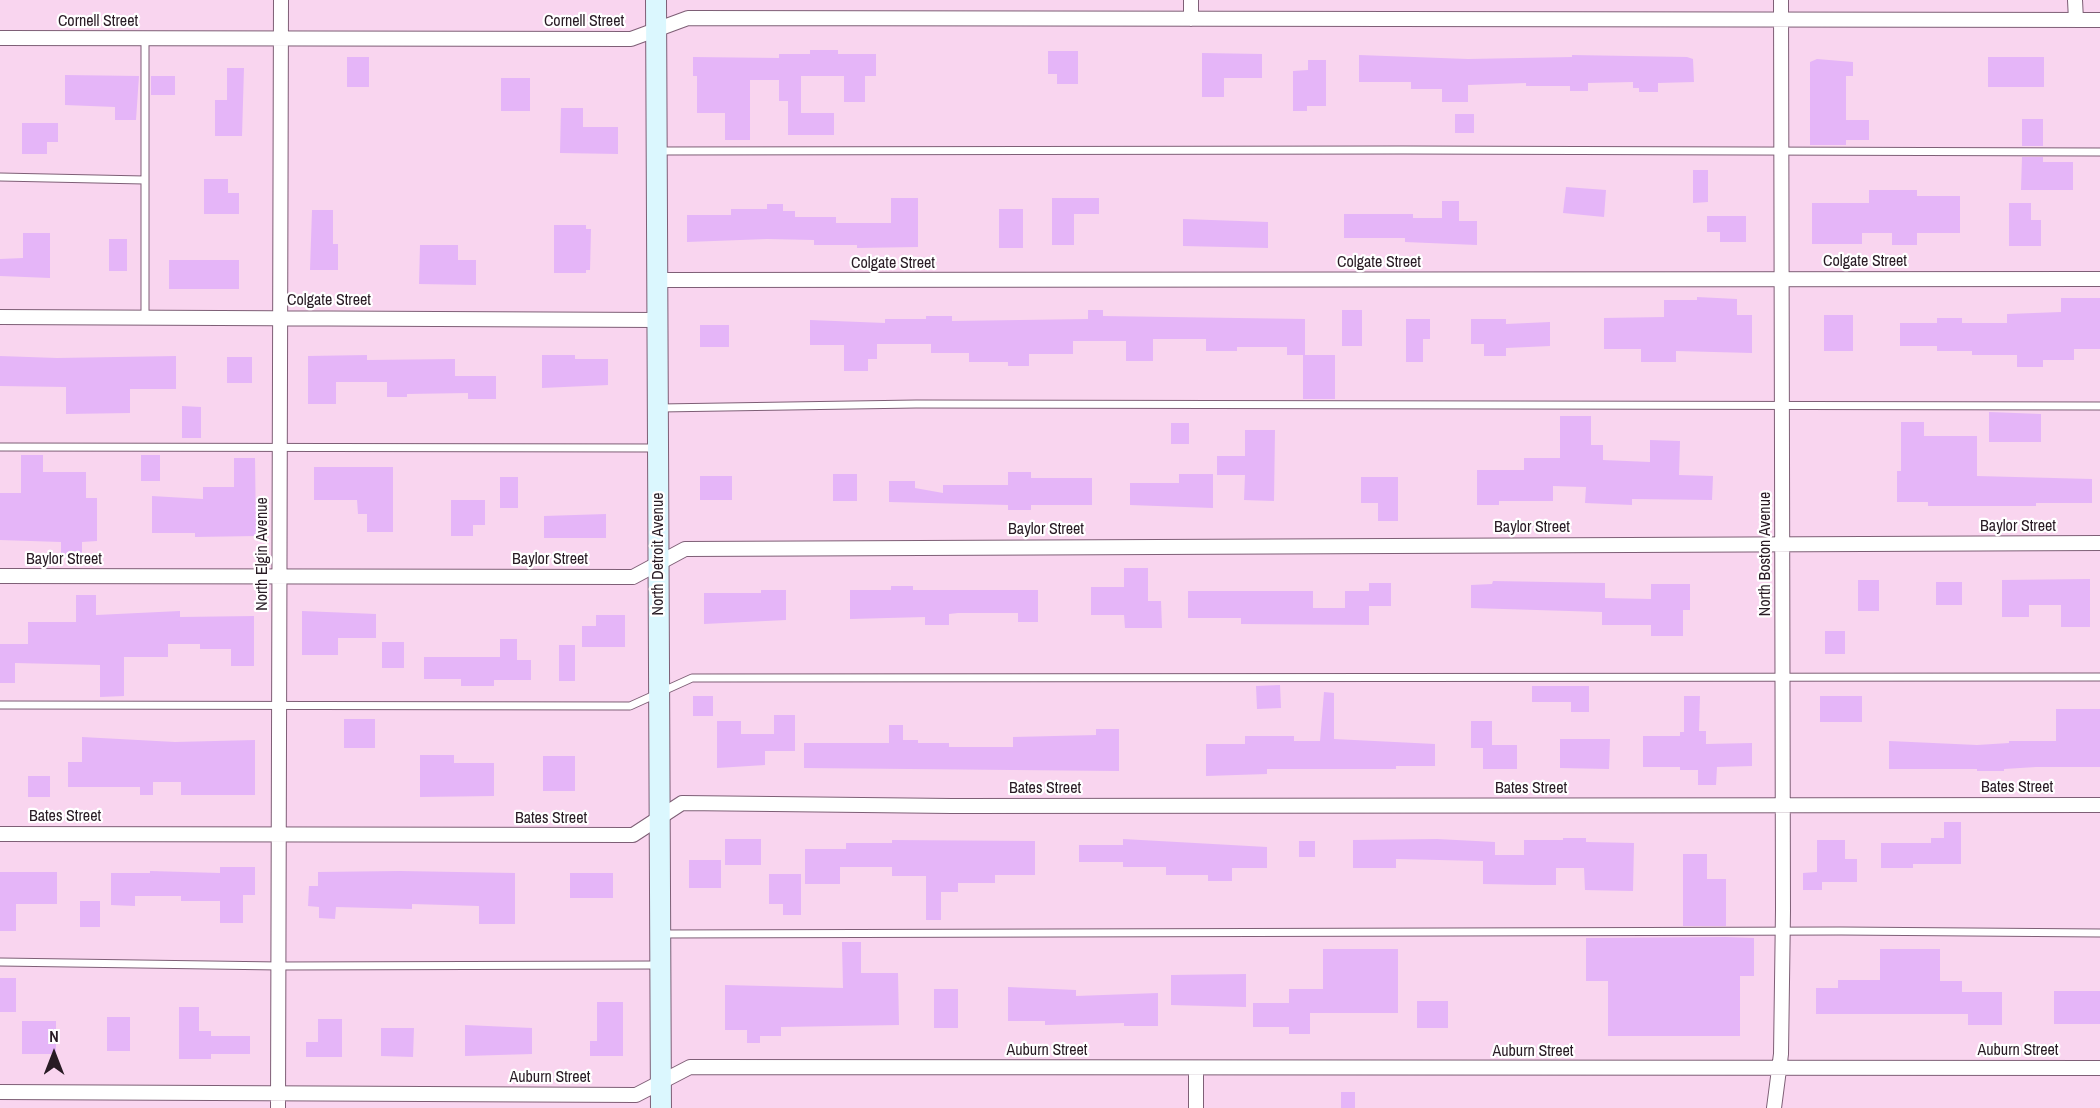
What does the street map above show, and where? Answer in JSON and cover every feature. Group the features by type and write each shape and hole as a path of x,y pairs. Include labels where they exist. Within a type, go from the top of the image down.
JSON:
{"street":[{"name":"North Elgin Avenue","path":"278,1108 281,0"},
{"name":"North Detroit Avenue","path":"656,0 661,1108"},
{"path":"1191,0 1191,19"},
{"name":"North Boston Avenue","path":"1774,1108 1779,1068 1783,932 1781,0"},
{"path":"2076,0 2076,20"},
{"name":"Cornell Street","path":"0,38 631,39 688,18 2100,20"},
{"name":"Colgate Street","path":"657,280 2100,279"},
{"name":"Colgate Street","path":"0,317 657,320"},
{"name":"Baylor Street","path":"0,576 633,577 685,549 2100,543"},
{"name":"Bates Street","path":"0,834 633,835 682,804 2100,805"},
{"name":"Auburn Street","path":"0,1092 636,1095 690,1067 2100,1068"},
{"path":"1196,1068 1196,1108"}],"lane":[{"path":"145,38 145,317"},
{"path":"657,152 2100,153"},
{"path":"0,177 144,180"},
{"path":"658,408 916,405 2100,405"},
{"path":"0,447 658,448"},
{"path":"0,705 630,706 692,678 2100,677"},
{"path":"660,934 2100,933"},
{"path":"0,962 279,966 660,964"}],"building":[{"path":"810,50 838,50 838,54 876,54 876,76 865,76 865,102 844,102 844,76 801,76 801,113 834,113 834,135 788,135 788,101 779,101 779,80 750,80 750,140 725,140 725,113 697,113 697,76 693,76 693,57 779,58 779,54 810,54"},
{"path":"1048,51 1078,51 1078,84 1057,84 1057,74 1048,74"},
{"path":"1202,53 1262,54 1262,78 1224,78 1224,97 1202,97"},
{"path":"1359,55 1468,59 1572,57 1572,55 1687,57 1693,59 1694,82 1658,83 1658,92 1639,92 1639,88 1633,88 1633,82 1588,83 1588,91 1570,91 1570,86 1526,86 1526,83 1468,85 1468,102 1442,102 1442,89 1411,89 1411,82 1359,82"},
{"path":"347,57 369,57 369,87 347,87"},
{"path":"1988,57 2044,57 2044,87 1988,87"},
{"path":"1817,59 1853,62 1853,76 1846,76 1846,120 1869,120 1869,140 1846,140 1846,145 1810,145 1810,62"},
{"path":"1308,60 1326,60 1326,106 1307,106 1307,111 1293,111 1293,71 1308,70"},
{"path":"227,68 244,68 242,136 215,136 215,100 227,100"},
{"path":"65,75 139,76 136,120 115,120 115,107 65,105"},
{"path":"151,76 175,76 175,95 151,95"},
{"path":"501,78 530,78 530,111 501,111"},
{"path":"561,108 583,108 583,127 618,127 618,154 560,153"},
{"path":"1455,114 1474,114 1474,133 1455,133"},
{"path":"2022,119 2043,119 2043,146 2022,146"},
{"path":"22,123 58,123 58,142 47,142 47,154 22,154"},
{"path":"2022,157 2043,157 2043,162 2073,162 2073,190 2021,190"},
{"path":"1693,170 1708,170 1708,202 1693,203"},
{"path":"204,179 228,179 228,193 239,193 239,214 204,214"},
{"path":"1566,187 1606,190 1604,217 1563,213"},
{"path":"1869,190 1917,190 1917,196 1960,196 1960,233 1917,233 1917,245 1892,245 1892,233 1862,233 1862,244 1812,244 1812,203 1869,203"},
{"path":"891,198 918,198 918,247 857,248 857,245 814,245 814,240 687,242 687,215 731,215 731,209 767,209 767,204 783,204 783,211 795,211 795,217 836,217 836,223 891,223"},
{"path":"1052,198 1099,198 1099,214 1074,214 1074,245 1052,245"},
{"path":"1442,201 1459,201 1459,221 1477,221 1477,245 1405,242 1405,238 1344,238 1344,214 1413,214 1413,218 1442,218"},
{"path":"2009,203 2031,203 2031,220 2041,220 2041,246 2009,246"},
{"path":"999,209 1023,209 1023,248 999,248"},
{"path":"312,210 333,210 333,244 338,244 338,270 310,270"},
{"path":"1707,216 1746,216 1746,242 1720,242 1720,232 1707,232"},
{"path":"1183,219 1268,222 1268,248 1183,246"},
{"path":"554,225 586,225 586,229 591,229 590,270 586,270 586,273 554,273"},
{"path":"23,233 50,233 50,278 0,276 0,259 23,258"},
{"path":"109,239 127,239 127,271 109,271"},
{"path":"420,245 458,245 458,260 476,260 476,285 419,284"},
{"path":"169,260 239,260 239,289 169,289"},
{"path":"1697,297 1737,299 1737,315 1752,315 1752,353 1676,351 1676,362 1641,362 1641,349 1604,349 1604,318 1664,317 1664,300 1697,300"},
{"path":"2061,298 2100,298 2100,349 2074,349 2074,360 2043,360 2043,367 2017,367 2017,355 1972,355 1972,351 1937,351 1937,346 1900,346 1900,323 1937,323 1937,318 1962,318 1962,323 2007,323 2007,314 2061,312"},
{"path":"1088,310 1103,310 1103,316 1305,319 1305,355 1287,355 1287,347 1237,347 1237,351 1206,351 1206,339 1153,339 1153,361 1126,361 1126,341 1073,341 1073,354 1029,354 1029,366 1008,366 1008,362 969,362 969,353 931,353 931,344 877,344 877,359 868,359 868,371 844,371 844,345 810,345 810,320 885,323 885,319 926,319 926,316 952,316 952,321 1088,319"},
{"path":"1342,310 1362,310 1362,346 1342,346"},
{"path":"1824,315 1853,315 1853,351 1824,351"},
{"path":"1406,319 1430,319 1430,339 1423,339 1423,362 1406,362"},
{"path":"1471,319 1506,319 1506,324 1550,322 1550,346 1506,348 1506,356 1484,356 1484,344 1471,344"},
{"path":"700,325 729,325 729,347 700,347"},
{"path":"367,355 367,360 455,359 455,376 496,376 496,399 468,399 468,393 407,394 407,397 387,397 387,382 336,382 336,404 308,404 308,356"},
{"path":"542,355 575,355 575,359 608,359 608,385 542,388"},
{"path":"1303,355 1335,355 1335,399 1303,399"},
{"path":"0,356 57,358 176,356 176,389 130,389 130,413 66,414 66,387 0,386"},
{"path":"227,357 252,357 252,383 227,383"},
{"path":"182,406 201,407 201,438 182,438"},
{"path":"1989,412 2041,414 2041,442 1989,442"},
{"path":"1560,416 1591,416 1591,445 1603,445 1603,460 1650,462 1650,440 1680,441 1679,475 1713,476 1712,500 1632,499 1632,505 1585,503 1586,487 1553,486 1553,501 1499,501 1499,505 1477,505 1477,470 1524,470 1524,458 1560,458"},
{"path":"1901,422 1924,422 1924,436 1977,436 1977,476 2092,479 2092,503 2036,503 2036,506 1928,506 1928,502 1897,502 1897,471 1901,471"},
{"path":"1171,423 1189,423 1189,444 1171,444"},
{"path":"1245,430 1275,430 1274,501 1244,500 1245,475 1217,475 1217,456 1245,456"},
{"path":"21,455 43,455 43,472 86,472 86,498 97,498 97,541 82,542 82,555 61,555 61,542 0,540 0,493 21,493"},
{"path":"141,455 160,455 160,481 141,481"},
{"path":"234,458 255,458 256,536 195,537 195,533 152,533 152,496 203,499 203,487 234,487"},
{"path":"314,467 393,467 393,532 367,532 367,514 358,514 357,500 314,500"},
{"path":"1008,472 1031,472 1031,478 1092,478 1092,505 1031,505 1031,510 1008,510 1008,505 889,502 889,481 915,481 915,488 943,493 943,485 1008,485"},
{"path":"833,474 857,474 857,501 833,501"},
{"path":"1179,474 1213,474 1213,508 1130,505 1130,483 1179,483"},
{"path":"700,476 732,476 732,500 700,500"},
{"path":"500,477 518,477 518,508 500,508"},
{"path":"1361,477 1398,477 1398,521 1378,521 1378,503 1361,503"},
{"path":"451,500 485,500 485,525 473,525 473,536 451,536"},
{"path":"606,514 606,538 544,538 544,516"},
{"path":"1124,568 1148,568 1148,601 1161,601 1162,628 1125,628 1124,615 1091,615 1091,587 1124,587"},
{"path":"2090,579 2090,627 2061,627 2061,605 2029,605 2029,617 2002,617 2002,580"},
{"path":"1858,580 1879,580 1879,611 1858,611"},
{"path":"1493,581 1605,583 1605,598 1651,599 1651,584 1690,584 1690,610 1683,610 1683,636 1651,636 1651,625 1602,625 1602,612 1471,608 1471,585 1492,584"},
{"path":"1936,582 1962,582 1962,605 1936,605"},
{"path":"1369,583 1391,583 1391,606 1369,606 1369,625 1241,624 1241,618 1188,618 1188,591 1313,591 1313,608 1345,608 1345,591 1369,591"},
{"path":"891,586 913,586 913,590 1038,590 1038,622 1018,622 1018,613 949,614 949,625 925,625 925,617 850,619 850,590 891,590"},
{"path":"761,590 786,590 786,620 704,624 704,593 761,593"},
{"path":"76,595 96,595 96,615 180,611 180,617 254,616 254,666 231,666 231,649 200,649 200,644 168,644 168,657 124,657 124,696 100,697 100,665 15,663 15,683 0,683 0,644 28,644 28,622 76,622"},
{"path":"302,611 376,614 376,638 338,638 338,655 302,655"},
{"path":"596,615 625,615 625,647 582,647 582,626 596,626"},
{"path":"1825,631 1845,631 1845,654 1825,654"},
{"path":"500,639 517,639 517,660 531,660 531,680 494,680 494,686 461,686 461,679 424,679 424,657 500,657"},
{"path":"382,642 404,642 404,668 382,668"},
{"path":"559,645 575,645 575,681 559,681"},
{"path":"1280,685 1281,708 1257,709 1256,686"},
{"path":"1532,686 1589,686 1589,712 1571,712 1571,702 1532,702"},
{"path":"1324,692 1334,693 1334,739 1435,744 1435,766 1396,766 1396,769 1267,769 1267,774 1206,776 1206,744 1245,744 1245,736 1294,736 1294,741 1320,741"},
{"path":"693,696 713,696 713,716 693,716"},
{"path":"1684,696 1700,696 1699,731 1706,731 1706,744 1752,743 1752,766 1717,767 1716,785 1698,785 1698,770 1680,770 1680,767 1643,767 1643,736 1680,736 1680,732 1684,732"},
{"path":"1820,696 1862,696 1862,722 1820,722"},
{"path":"2056,709 2100,709 2100,767 2036,767 2004,769 2004,771 1889,769 1889,741 1977,745 2009,743 2009,741 2056,741"},
{"path":"774,715 795,715 795,751 765,751 765,765 717,768 717,721 741,721 741,734 774,734"},
{"path":"344,719 375,719 375,748 344,748"},
{"path":"1471,721 1492,721 1492,745 1517,745 1517,769 1483,769 1483,748 1471,748"},
{"path":"889,725 903,725 903,740 918,740 918,743 949,743 949,747 1013,747 1013,737 1096,735 1096,729 1119,729 1119,771 804,768 804,743 889,743"},
{"path":"82,737 175,742 255,740 255,795 181,795 181,782 153,782 153,795 140,795 140,787 68,787 68,762 82,762"},
{"path":"1560,739 1610,739 1609,769 1560,768"},
{"path":"420,755 454,755 454,763 494,763 494,796 420,797"},
{"path":"543,756 575,756 575,791 543,791"},
{"path":"28,776 50,776 50,797 28,797"},
{"path":"1944,822 1961,822 1961,864 1913,864 1913,868 1881,868 1881,843 1931,843 1931,838 1944,838"},
{"path":"1563,838 1586,838 1586,842 1634,843 1633,891 1585,890 1584,868 1556,868 1556,885 1534,885 1483,884 1483,861 1396,859 1396,868 1353,868 1353,840 1437,839 1495,842 1495,855 1524,855 1524,840 1563,840"},
{"path":"725,839 761,839 761,865 725,865"},
{"path":"1123,839 1267,847 1267,868 1232,868 1232,881 1208,881 1208,875 1166,875 1166,867 1123,867 1123,862 1079,862 1079,845 1123,845"},
{"path":"892,840 1035,841 1035,875 995,875 995,883 958,883 958,892 941,892 941,920 926,920 926,876 892,876 892,867 840,867 840,884 805,884 805,849 846,849 846,843 892,843"},
{"path":"1817,840 1845,840 1845,859 1857,859 1857,882 1822,882 1822,890 1803,890 1803,873 1817,872"},
{"path":"1299,841 1315,841 1315,857 1299,857"},
{"path":"1683,854 1707,854 1707,879 1726,879 1726,926 1683,926"},
{"path":"689,860 721,860 721,888 689,888"},
{"path":"220,867 255,867 255,895 243,895 243,923 220,923 220,901 181,901 181,896 135,896 135,906 111,905 111,873 150,873 150,871 220,873"},
{"path":"0,872 57,872 57,904 16,904 16,931 0,931"},
{"path":"318,872 515,873 515,924 479,924 479,906 412,904 412,909 336,907 335,919 319,918 319,907 308,906 309,886 318,886"},
{"path":"570,873 613,873 613,898 570,898"},
{"path":"769,874 801,874 801,915 783,915 783,904 769,904"},
{"path":"80,901 100,901 100,927 80,927"},
{"path":"1586,938 1754,938 1754,976 1740,976 1740,1036 1608,1036 1608,981 1586,981"},
{"path":"842,942 861,942 861,973 898,973 899,1025 781,1027 781,1036 760,1036 760,1043 747,1043 747,1030 725,1030 725,985 843,988"},
{"path":"1323,949 1398,949 1398,1013 1310,1013 1310,1034 1289,1034 1289,1027 1253,1027 1253,1003 1289,1003 1289,989 1323,989"},
{"path":"1880,949 1940,949 1940,981 1962,981 1962,992 2002,992 2002,1025 1968,1025 1968,1014 1816,1014 1816,988 1838,988 1838,980 1880,980"},
{"path":"1246,974 1246,1007 1171,1005 1171,975"},
{"path":"0,978 16,978 16,1012 0,1012"},
{"path":"1008,987 1076,990 1076,996 1158,993 1158,1026 1124,1026 1124,1023 1045,1025 1045,1021 1008,1021"},
{"path":"934,989 958,989 958,1028 934,1028"},
{"path":"2054,991 2100,991 2100,1024 2054,1024"},
{"path":"1417,1001 1448,1001 1448,1028 1417,1028"},
{"path":"597,1002 623,1002 623,1056 590,1056 590,1041 597,1041"},
{"path":"179,1007 199,1007 199,1031 211,1031 211,1036 250,1036 250,1054 211,1054 211,1059 179,1059"},
{"path":"107,1017 130,1017 130,1051 107,1051"},
{"path":"318,1019 342,1019 342,1057 306,1057 306,1042 318,1042"},
{"path":"22,1021 56,1021 56,1054 22,1054"},
{"path":"465,1025 532,1028 532,1054 465,1056"},
{"path":"381,1028 414,1028 413,1057 381,1056"},
{"path":"1341,1092 1355,1092 1355,1108 1341,1108"}]}
